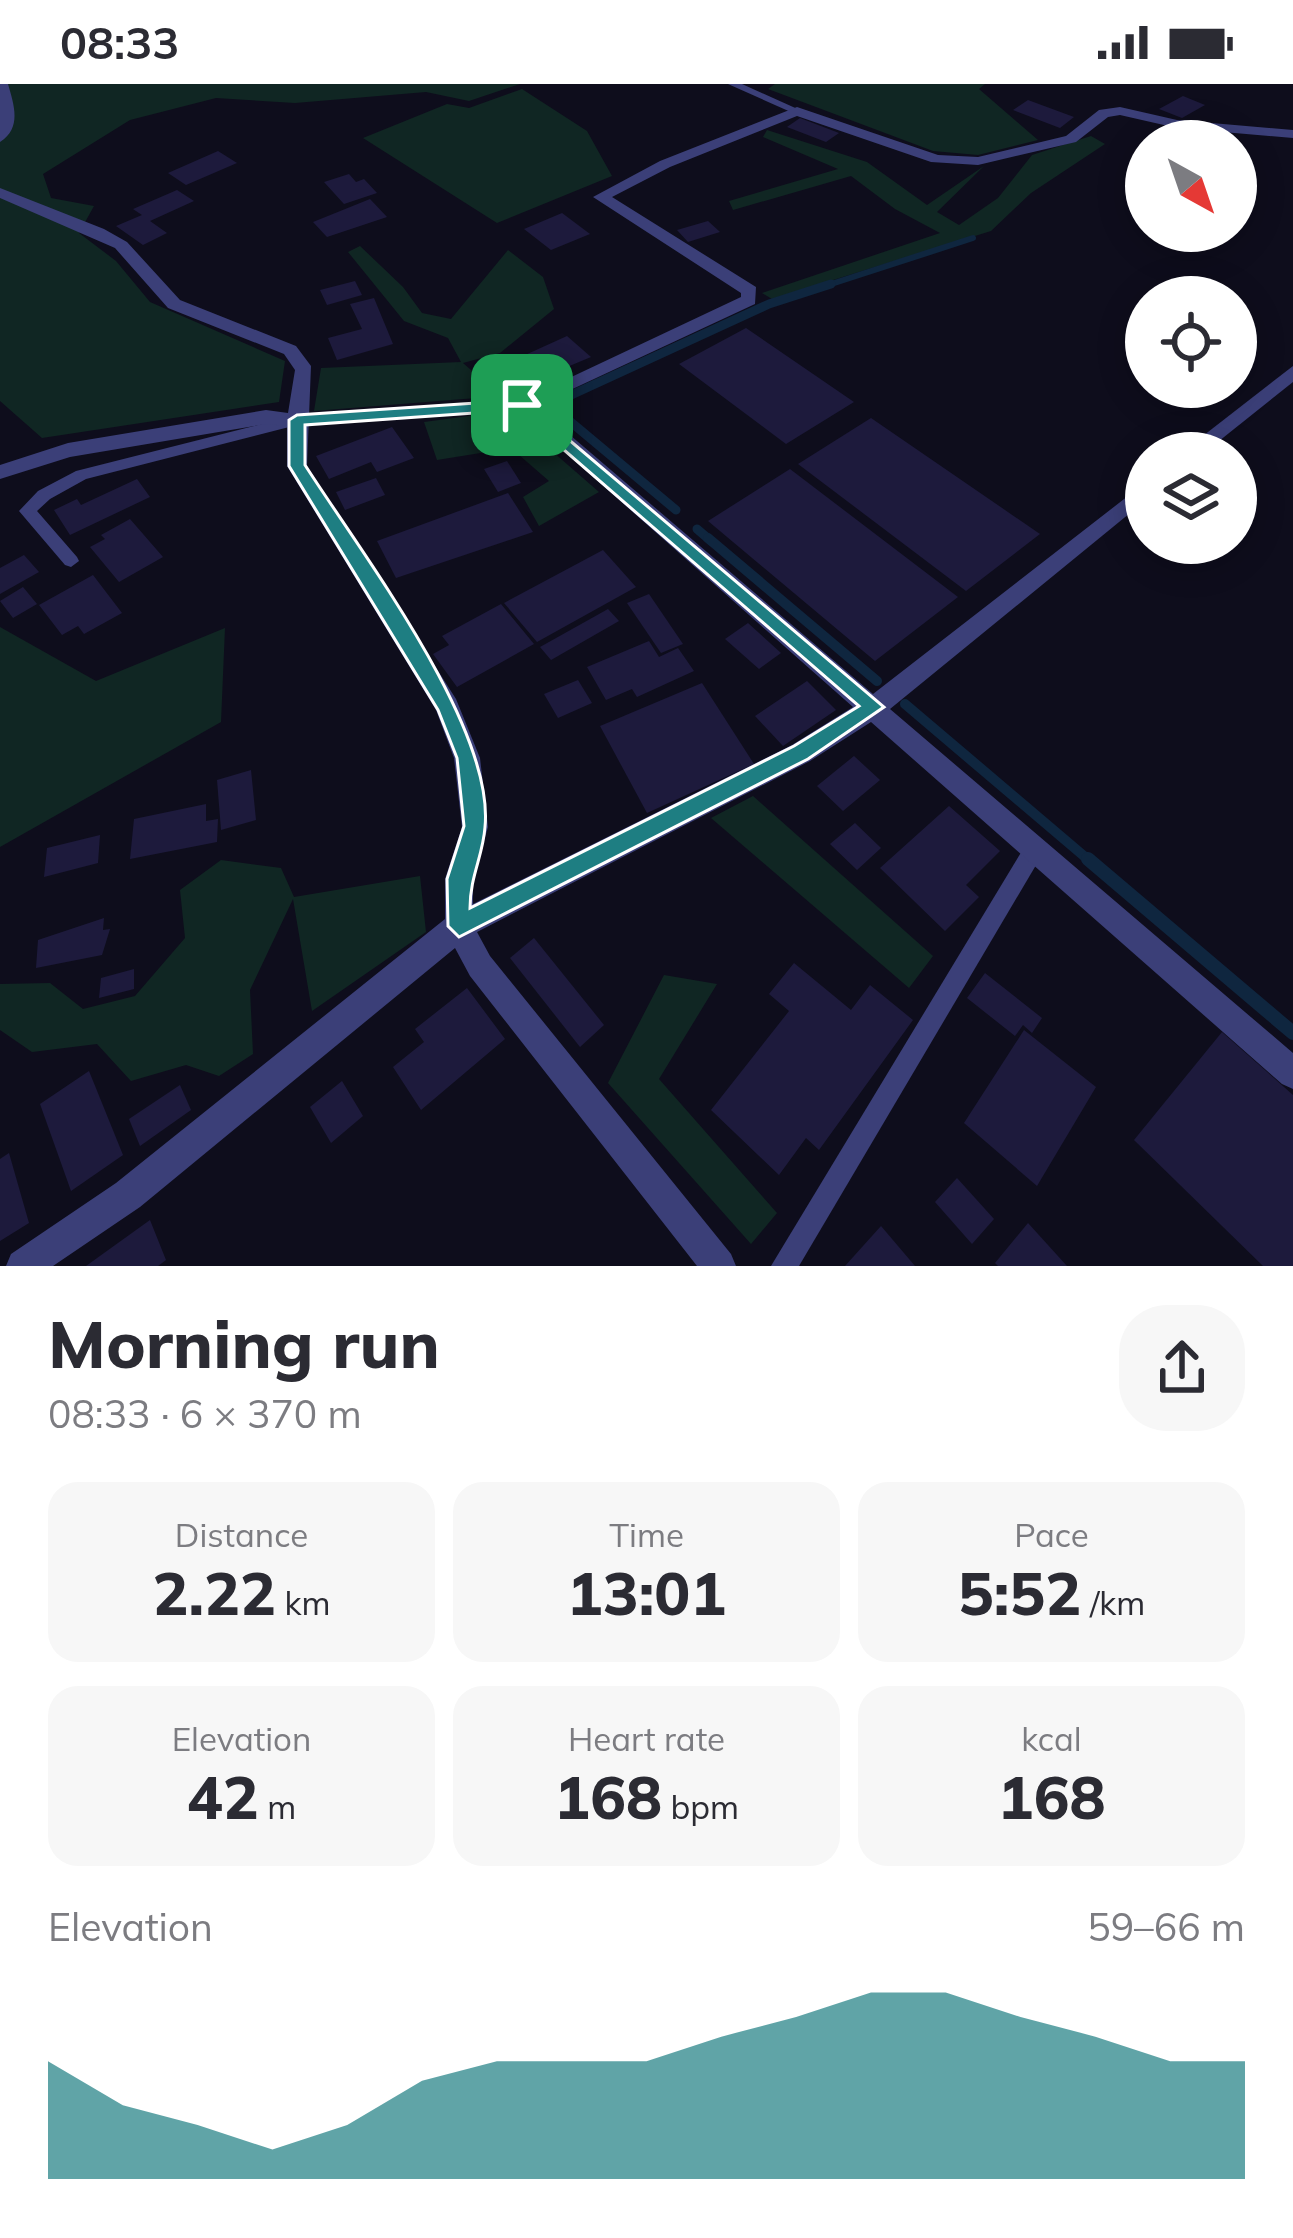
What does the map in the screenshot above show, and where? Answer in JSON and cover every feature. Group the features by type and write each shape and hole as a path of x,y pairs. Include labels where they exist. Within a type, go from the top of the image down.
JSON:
{"street":[{"path":"0,138 10,114 1,84"},
{"path":"1293,134 1177,124 1120,111 1104,113 1071,139 978,161 936,159 797,110 665,164 601,197 750,290 749,300 522,405 1293,1073"},
{"path":"0,193 121,245 174,304 290,350 304,370 297,466 447,706 467,758 475,826 458,879 459,926 480,966 719,1266"},
{"path":"1218,432 1293,372"},
{"path":"0,472 68,450 266,417 297,420"},
{"path":"23,1266 128,1196 459,926 801,753 874,707 1125,507"}],"lane":[{"path":"733,84 797,110"},
{"path":"71,560 27,511 44,495 81,475 297,420 522,405"},
{"path":"784,1266 1035,848"}],"green space":[{"path":"0,84 520,84 469,101 426,92 295,103 216,98 130,120 43,174 51,198 94,206 79,233 116,261 150,302 285,361 279,402 42,438 0,401"},
{"path":"775,84 985,84 979,89 1038,140 978,155 933,151 768,89"},
{"path":"522,89 587,131 612,176 497,223 363,138 447,104 469,108"},
{"path":"767,130 867,162 927,205 984,166 937,212 959,225 998,198 1032,155 1091,136 1105,144 1031,193 991,231 772,299 762,293 940,233 895,209 851,176 733,210 729,201 838,169 763,137"},
{"path":"360,246 403,287 422,313 451,319 508,250 543,277 554,309 500,353 463,363 501,396 314,411 321,368 461,362 448,338 404,321 348,252"},
{"path":"506,411 599,492 539,526 523,497 549,481 511,448 437,460 424,422"},
{"path":"0,627 96,681 225,628 221,722 0,847"},
{"path":"753,796 933,956 909,988 711,818"},
{"path":"221,860 281,868 294,897 420,876 426,932 312,1011 293,899 250,990 253,1054 219,1076 186,1065 131,1081 97,1044 32,1052 0,1030 0,984 50,983 83,1009 135,996 185,938 180,890"},
{"path":"664,975 717,984 659,1079 777,1213 751,1244 608,1083"}],"building":[{"path":"1183,96 1205,105 1182,118 1159,109"},
{"path":"1028,100 1074,117 1060,128 1013,110"},
{"path":"800,118 839,133 826,142 787,127"},
{"path":"218,151 237,163 186,185 168,173"},
{"path":"349,174 356,182 364,179 377,193 344,204 324,182"},
{"path":"177,190 194,201 150,221 167,233 143,245 116,226 142,215 133,209"},
{"path":"370,199 387,217 327,237 313,222"},
{"path":"562,213 590,234 551,250 524,229"},
{"path":"708,221 720,232 688,242 677,230"},
{"path":"355,281 362,295 327,305 320,290"},
{"path":"374,298 393,344 337,360 328,338 362,329 350,304"},
{"path":"746,328 854,402 786,444 679,364"},
{"path":"567,336 591,357 512,390 492,370"},
{"path":"871,418 1040,534 966,591 798,464"},
{"path":"392,427 414,458 377,472 371,462 329,479 316,456"},
{"path":"507,461 521,483 498,492 484,469"},
{"path":"790,469 958,597 875,661 708,521"},
{"path":"376,478 385,495 345,510 336,492"},
{"path":"137,479 150,497 70,535 54,510 77,499 81,505"},
{"path":"508,493 533,532 396,578 377,541"},
{"path":"130,519 163,557 119,582 90,547"},
{"path":"603,550 636,587 537,642 504,603"},
{"path":"24,555 39,572 0,594 0,568"},
{"path":"93,575 122,613 84,634 78,626 62,635 39,605"},
{"path":"23,587 37,604 13,618 0,601"},
{"path":"649,594 683,644 661,653 627,603"},
{"path":"501,604 534,644 457,687 433,654 449,645 442,636"},
{"path":"608,609 619,621 551,660 540,647"},
{"path":"748,623 781,653 759,669 725,639"},
{"path":"649,641 659,657 678,648 694,671 637,697 632,689 606,700 587,667"},
{"path":"578,680 592,703 558,718 544,694"},
{"path":"807,681 836,710 783,746 755,716"},
{"path":"702,683 754,764 647,813 600,726"},
{"path":"854,756 880,780 843,811 817,786"},
{"path":"251,770 256,820 221,830 217,780"},
{"path":"206,804 206,821 218,819 217,842 130,859 134,819"},
{"path":"949,806 1000,851 966,885 979,897 945,931 880,868"},
{"path":"855,823 881,848 857,870 830,844"},
{"path":"100,835 98,863 44,877 47,848"},
{"path":"104,918 103,930 110,929 102,955 36,968 38,940"},
{"path":"534,938 604,1025 580,1047 510,958"},
{"path":"794,963 851,1010 870,985 913,1020 819,1150 806,1138 779,1175 711,1110 789,1011 769,994"},
{"path":"134,969 134,989 99,998 101,978"},
{"path":"985,973 1042,1018 1032,1033 1023,1025 1015,1036 967,998"},
{"path":"467,988 505,1039 421,1110 393,1067 424,1042 415,1029"},
{"path":"1024,1030 1096,1087 1037,1186 964,1123"},
{"path":"1222,1032 1293,1095 1293,1266 1263,1266 1134,1140"},
{"path":"89,1071 123,1155 71,1191 40,1104"},
{"path":"342,1081 363,1116 331,1143 310,1107"},
{"path":"180,1085 191,1110 140,1146 129,1119"},
{"path":"9,1153 29,1223 0,1241 0,1159"},
{"path":"957,1178 994,1219 972,1244 935,1202"},
{"path":"150,1220 166,1260 158,1266 86,1266"},
{"path":"1028,1223 1067,1266 995,1263"},
{"path":"881,1226 915,1266 845,1266"}],"waterway":[{"path":"822,287 973,238"},
{"path":"676,510 560,413 556,402 769,304 831,284"},
{"path":"697,529 711,541"},
{"path":"708,538 877,681"},
{"path":"905,704 1091,862"},
{"path":"1088,859 1293,1033"}],"route":[{"path":"522,405 874,707 801,753 459,926 458,879 475,826 467,758 447,706 297,466 297,420 522,405"}]}
